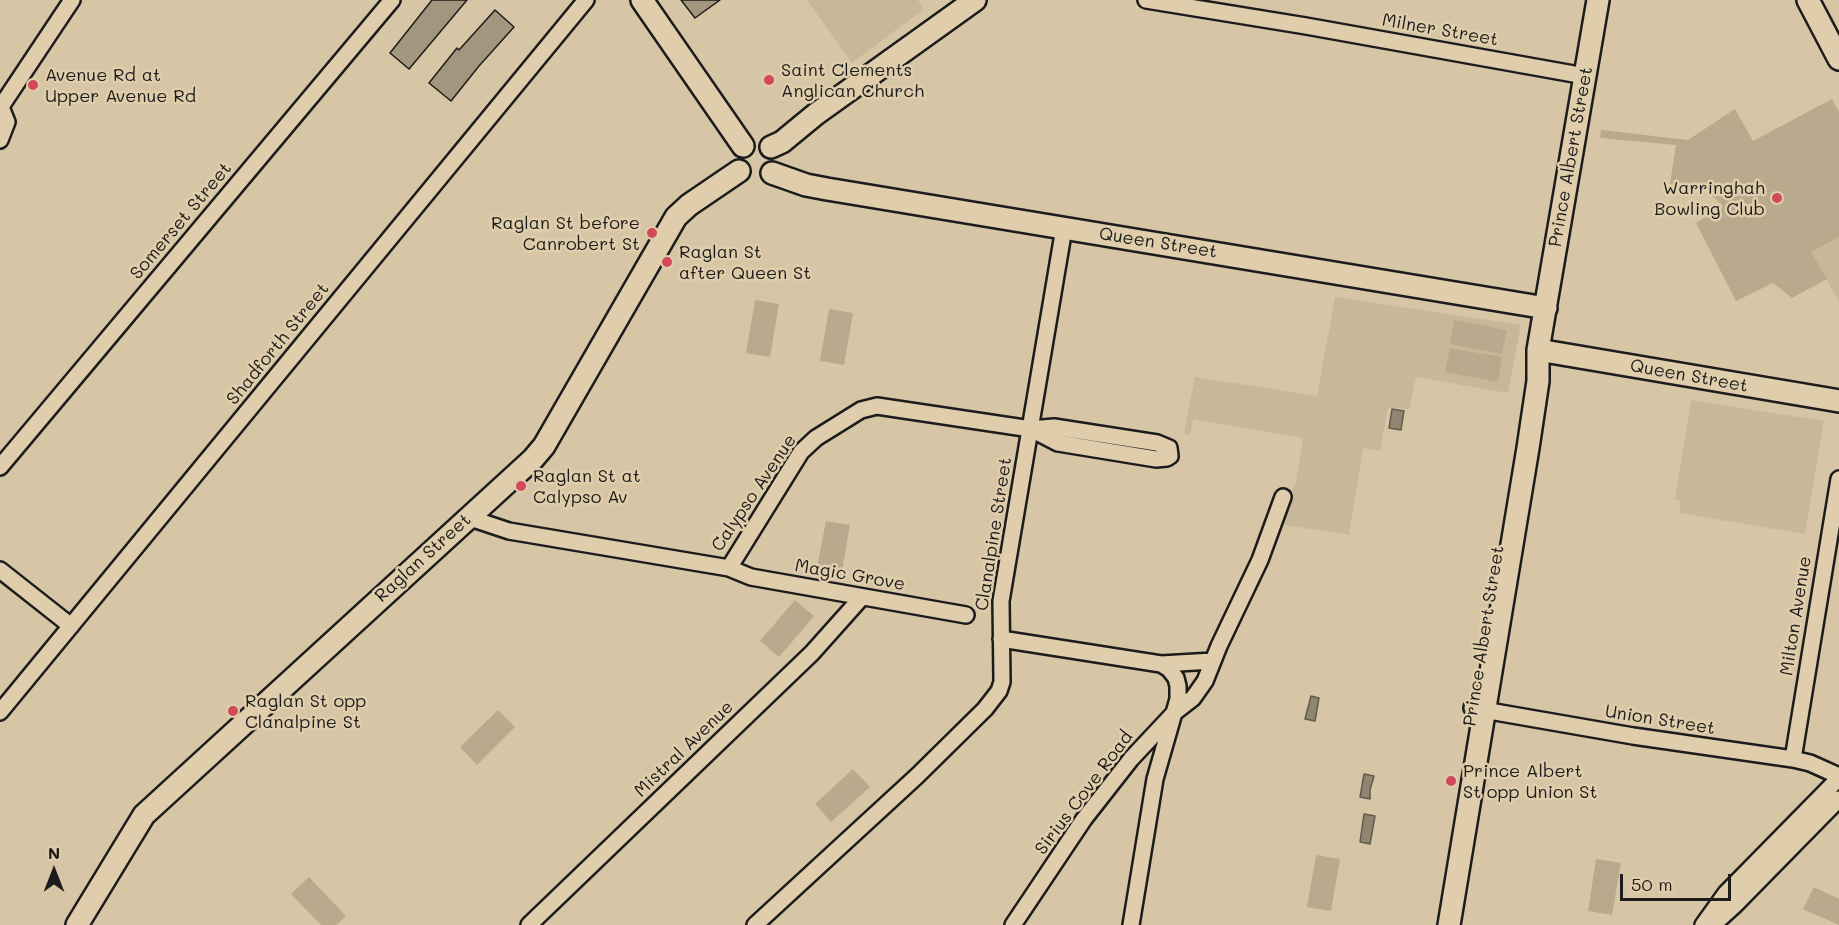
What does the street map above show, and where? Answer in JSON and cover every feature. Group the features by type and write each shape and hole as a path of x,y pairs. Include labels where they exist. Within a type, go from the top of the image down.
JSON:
{"street":[{"path":"0,140 7,122 1,107 72,0"},
{"name":"Somerset Street","path":"0,467 392,0"},
{"name":"Shadforth Street","path":"0,712 586,0"},
{"path":"642,0 743,146"},
{"path":"771,147 782,142 816,114 975,0"},
{"name":"Milner Street","path":"1146,0 1585,76"},
{"name":"Prince Albert Street","path":"1449,925 1526,383 1538,350 1546,308 1598,0"},
{"path":"1808,0 1839,59"},
{"path":"759,141 771,147 776,163 767,178 755,181 748,179 739,171 737,156 743,146 759,141"},
{"name":"Raglan Street","path":"77,925 144,815 544,446 676,218 688,206 739,171"},
{"name":"Queen Street","path":"772,173 806,185 1546,308"},
{"name":"Clanalpine Street","path":"755,925 917,776 993,699 1002,682 1002,601 1064,228"},
{"name":"Queen Street","path":"1538,350 1839,400"},
{"name":"Calypso Avenue","path":"467,517 509,531 729,568 801,452 816,438 869,407 884,406 1031,429 1054,427 1157,443 1169,448 1170,456 1156,459 1058,443 1031,429"},
{"name":"Milton Avenue","path":"1793,759 1839,479"},
{"name":"Sirius Cove Road","path":"1013,925 1084,819 1131,759 1175,712 1193,698 1205,681 1260,560 1283,497"},
{"name":"Magic Grove","path":"729,568 751,577 966,615"},
{"path":"0,570 71,626"},
{"name":"Mistral Avenue","path":"529,925 812,652 862,597"},
{"path":"1001,639 1161,664 1213,661"},
{"path":"1131,925 1155,779 1175,712 1179,686 1169,669 1161,664"},
{"name":"Prince Albert Street","path":"1436,925 1478,709"},
{"name":"Union Street","path":"1478,709 1633,736 1793,759 1839,777"},
{"path":"1703,925 1726,893 1839,777"},
{"path":"1713,925 1839,799"}],"shaded area":[{"path":"807,0 918,0 924,9 852,63"},
{"name":"Warringhah Bowling Club","path":"1832,99 1839,112 1839,237 1811,252 1827,279 1792,298 1773,283 1736,301 1696,223 1723,206 1706,190 1670,184 1676,145 1600,138 1601,130 1688,140 1735,109 1753,141"},
{"path":"1839,237 1839,302 1811,252"},
{"path":"1335,297 1521,325 1508,393 1416,377 1409,410 1388,407 1380,451 1363,448 1349,535 1279,524 1296,482 1303,438 1193,419 1190,435 1184,434 1195,377 1317,396"},
{"path":"755,300 779,304 770,357 746,353"},
{"path":"829,309 853,313 844,365 820,361"},
{"path":"1454,320 1507,330 1502,354 1450,344"},
{"path":"1450,348 1502,357 1498,382 1445,372"},
{"path":"1691,400 1824,421 1805,534 1679,513 1681,501 1675,499"},
{"path":"1392,409 1404,411 1401,430 1389,428"},
{"path":"826,521 850,525 841,577 816,573"},
{"path":"795,600 814,616 779,657 760,641"},
{"path":"1311,696 1319,698 1315,721 1305,719"},
{"path":"498,710 515,727 477,765 460,747"},
{"path":"853,769 870,787 831,822 815,804"},
{"path":"1364,774 1374,776 1370,799 1360,797"},
{"path":"1364,814 1375,816 1370,844 1360,842"},
{"path":"1316,855 1340,859 1331,911 1307,907"},
{"path":"1596,859 1621,863 1612,915 1588,911"},
{"path":"309,877 346,916 336,925 321,925 291,894"},
{"path":"1814,887 1839,899 1839,925 1803,909"}],"building":[{"path":"432,0 467,0 409,69 390,53"},
{"path":"681,0 720,0 695,18"},
{"path":"495,10 514,27 451,101 429,83 457,48 459,50"}],"place":[{"name":"Saint Clements Anglican Church","path":"769,80"},
{"name":"Avenue Rd at Upper Avenue Rd","path":"33,85"},
{"name":"Warringhah Bowling Club","path":"1777,198"},
{"name":"Raglan St before Canrobert St","path":"652,233"},
{"name":"Raglan St after Queen St","path":"667,262"},
{"name":"Raglan St at Calypso Av","path":"521,486"},
{"name":"Raglan St opp Clanalpine St","path":"233,711"},
{"name":"Prince Albert St opp Union St","path":"1451,781"}]}
